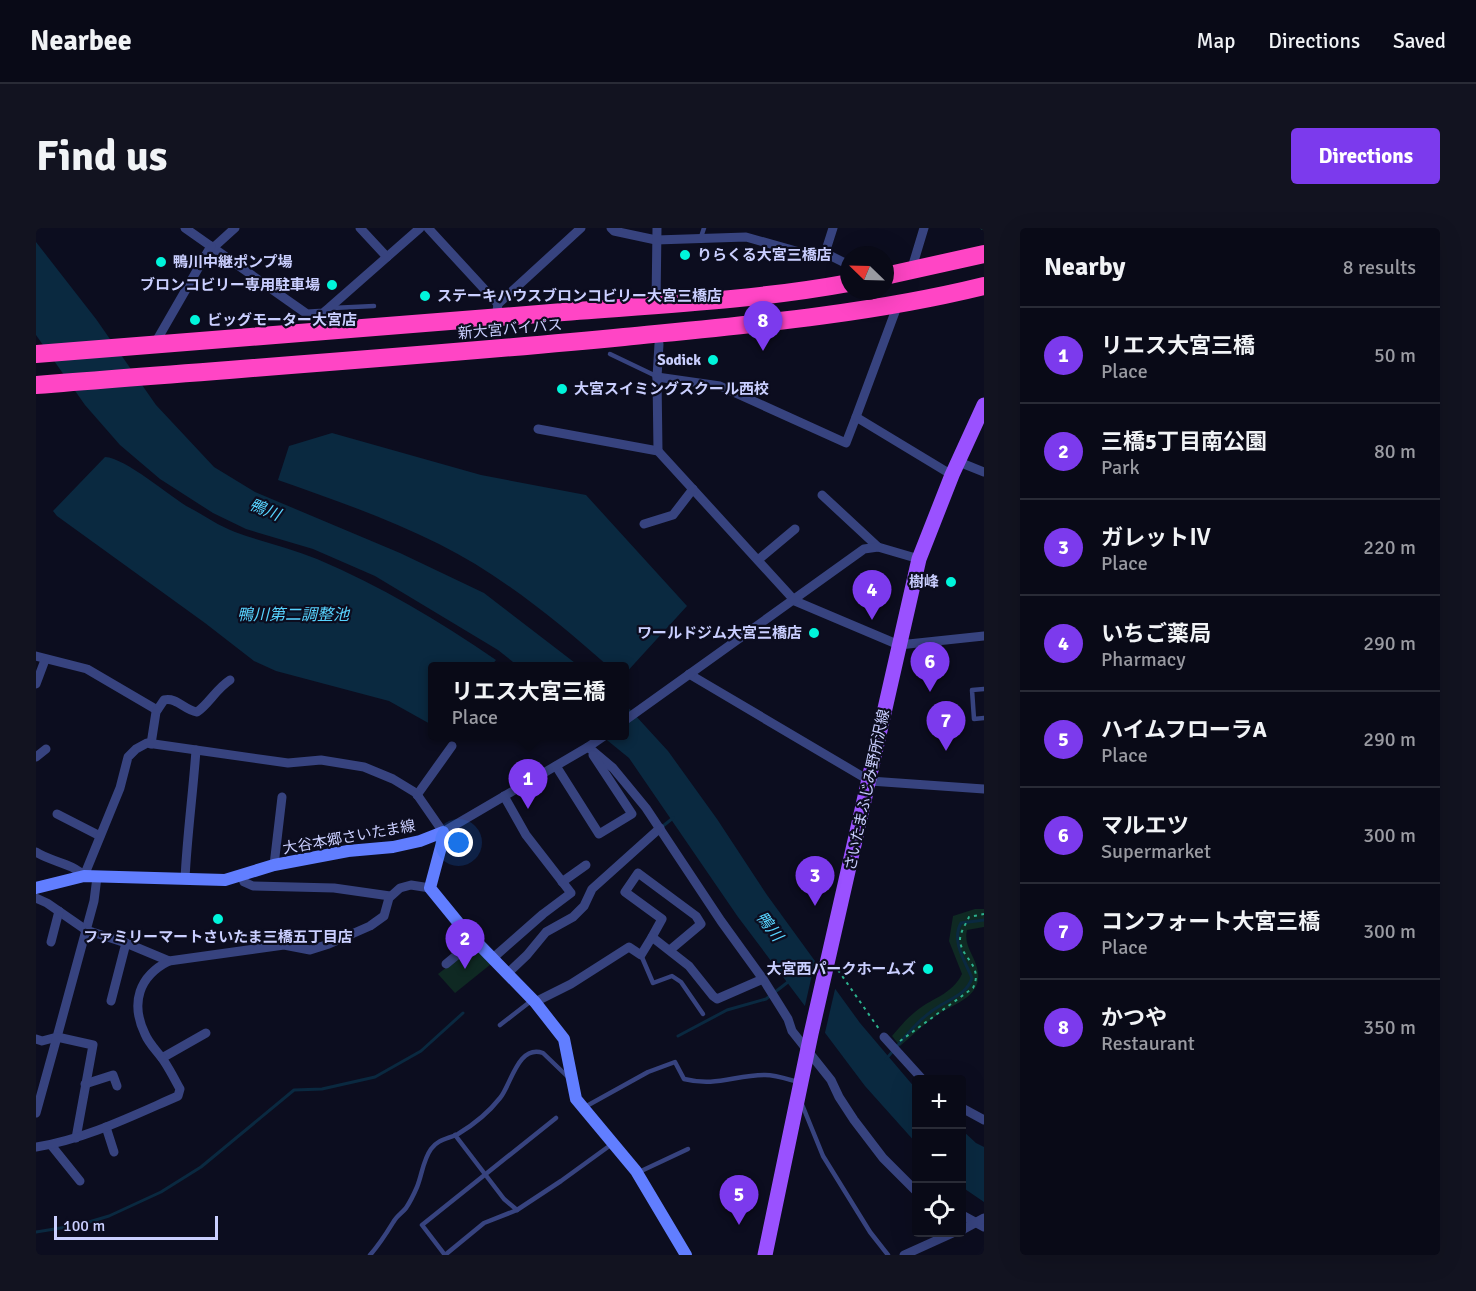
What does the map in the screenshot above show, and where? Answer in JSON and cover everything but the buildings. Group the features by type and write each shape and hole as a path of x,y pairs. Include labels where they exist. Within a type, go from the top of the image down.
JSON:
{"highway":[{"path":"894,274 984,254"},
{"name":"新大宮バイパス","path":"37,354 153,345 497,311 656,304 840,284"},
{"name":"新大宮バイパス","path":"36,385 531,346 732,327 846,312 984,285"}],"main road":[{"name":"さいたまふじみ野所沢線","path":"765,1255 810,1042 919,559 984,405"},
{"name":"大谷本郷さいたま線","path":"36,888 90,877 225,880 274,865 348,851 393,847 420,841 443,832"},
{"path":"443,832 430,888 475,940 534,1001 564,1039 576,1099 637,1173 686,1255"}],"street":[{"path":"185,228 307,314 323,313 330,308 415,230"},
{"path":"153,345 212,246 235,228"},
{"path":"360,228 387,257"},
{"path":"428,228 497,311 581,228"},
{"path":"611,228 614,231 656,240 700,240 747,232 803,253 825,253 840,260"},
{"path":"656,304 657,228"},
{"path":"825,253 833,228"},
{"path":"910,271 924,228"},
{"path":"657,377 720,386 846,443 898,303"},
{"path":"658,451 659,344"},
{"path":"856,417 956,469 984,472"},
{"path":"538,429 658,451 795,601 899,645 984,636"},
{"path":"644,525 673,515 693,489"},
{"path":"822,495 878,548"},
{"path":"758,560 795,529"},
{"path":"629,717 795,601 864,549 878,548 919,559"},
{"path":"36,684 41,658 87,669 157,710"},
{"path":"689,674 870,781 984,789"},
{"path":"151,744 157,710 164,700 170,699 197,712 203,708 219,687 230,680"},
{"path":"36,1110 94,901 90,877 100,836 120,788 128,757 136,748 147,743 288,763 321,760 364,768 393,779 417,795 443,832 598,740"},
{"path":"556,766 599,834 632,814 590,746"},
{"path":"590,746 613,768 660,828 721,921 763,979 788,1019 792,1031 810,1042 854,1120 883,1158 912,1187"},
{"path":"417,795 452,747"},
{"path":"36,758 46,749"},
{"path":"186,879 187,836 196,750"},
{"path":"493,958 571,893 526,835 504,796"},
{"path":"274,865 282,797"},
{"path":"57,814 100,836"},
{"path":"508,973 528,955 546,932 573,917 584,906 592,889 660,828"},
{"path":"36,852 46,859 78,869 90,877"},
{"path":"623,861 696,916 701,924 670,950"},
{"path":"562,882 586,866"},
{"path":"534,1001 571,984 629,947 641,955 662,919 625,892 638,873"},
{"path":"241,875 244,882 253,886 334,888 390,896"},
{"path":"36,1147 76,1138 178,1096 180,1089 145,1035 139,1016 138,996 142,984 157,967 169,961 284,945 310,950 370,926 384,916 390,896 400,888 411,885 430,888"},
{"path":"36,898 86,930 126,943 169,961"},
{"path":"51,942 59,911"},
{"path":"652,937 690,966 717,999 763,979"},
{"path":"446,964 475,940"},
{"path":"111,1001 126,943"},
{"path":"162,1058 206,1033"},
{"path":"36,1039 42,1041 57,1037 93,1045 76,1138"},
{"path":"884,1037 918,1075"},
{"path":"85,1084 113,1075 117,1086"},
{"path":"966,1110 984,1120"},
{"path":"106,1127 114,1152"},
{"path":"51,1145 80,1181"},
{"path":"966,1216 981,1222"},
{"path":"966,1228 981,1222"},
{"path":"904,1255 946,1237"}],"lane":[{"path":"700,240 704,228"},
{"path":"330,308 374,306"},
{"path":"610,354 657,377"},
{"path":"984,689 972,690 974,718 984,718"},
{"path":"641,955 653,983 672,976 681,982 703,1014"},
{"path":"500,1025 534,1001"},
{"path":"370,1255 387,1235 394,1220 407,1207 431,1149 441,1139 456,1135 494,1105 507,1089 516,1067 531,1052 543,1053 573,1082"},
{"path":"584,1108 648,1072 675,1062 684,1079 698,1082 711,1083 762,1075 774,1076 800,1090 823,1156 870,1232 888,1255"},
{"path":"556,1118 422,1225 445,1255 484,1223 517,1210 612,1144"},
{"path":"456,1135 504,1199 517,1210"},
{"path":"637,1173 688,1149"}],"path":[{"path":"893,1047 973,988 976,977 973,965 960,942 962,930 969,917 984,914"},
{"path":"830,959 884,1037"}],"green space":[{"path":"975,909 984,909 984,927 967,930 966,936 978,973 975,988 966,998 925,1024 900,1046 892,1036 897,1030 921,1007 953,987 962,974 949,941 953,916"},
{"path":"474,946 491,964 455,993 438,974"}],"water":[{"name":"鴨川","path":"36,242 96,319 156,405 214,467 255,492 400,553 484,593 574,662 513,662 498,650 375,576 313,549 246,529 213,513 160,479 120,445 85,405 36,335"},
{"path":"332,433 481,475 586,495 687,606 629,670 629,662 603,662 527,599 462,556 379,517 278,480 289,446"},
{"name":"鴨川第二調整池","path":"105,457 114,459 148,479 181,503 223,527 341,569 431,618 496,660 494,662 428,662 428,723 389,701 276,671 254,661 53,511"},
{"name":"鴨川","path":"629,708 668,751 717,819 767,895 860,1023 912,1084 912,1139 865,1086 738,917 629,758 607,740 629,740"},
{"path":"966,1134 984,1147 984,1202 966,1190"}],"pier":[{"path":"816,957 836,985 824,1037 804,1010"}],"waterway":[{"path":"663,826 673,818"},
{"path":"886,1059 925,1016 960,994 970,983 972,978 958,944 958,930 961,923 984,920"},
{"path":"678,1036 727,1010 766,999 788,982"},
{"path":"36,1232 79,1225 109,1216 161,1192 201,1167 294,1090 322,1089 375,1077 421,1051 463,1013"}],"place":[{"name":"りらくる大宮三橋店","path":"685,255"},
{"name":"鴨川中継ポンプ場","path":"161,262"},
{"name":"ブロンコビリー専用駐車場","path":"332,285"},
{"name":"ステーキハウスブロンコビリー大宮三橋店","path":"425,296"},
{"name":"ビッグモーター大宮店","path":"195,320"},
{"name":"かつや","path":"763,351"},
{"name":"Sodick","path":"713,360"},
{"name":"大宮スイミングスクール西校","path":"562,389"},
{"name":"樹峰","path":"951,582"},
{"name":"いちご薬局","path":"872,620"},
{"name":"ワールドジム大宮三橋店","path":"814,633"},
{"name":"マルエツ","path":"930,692"},
{"name":"コンフォート大宮三橋","path":"946,751"},
{"name":"リエス大宮三橋","path":"528,809"},
{"name":"ガレットⅣ","path":"815,906"},
{"name":"ファミリーマートさいたま三橋五丁目店","path":"218,919"},
{"name":"三橋5丁目南公園","path":"465,969"},
{"name":"大宮西パークホームズ","path":"928,969"},
{"name":"ハイムフローラA","path":"739,1225"}]}
